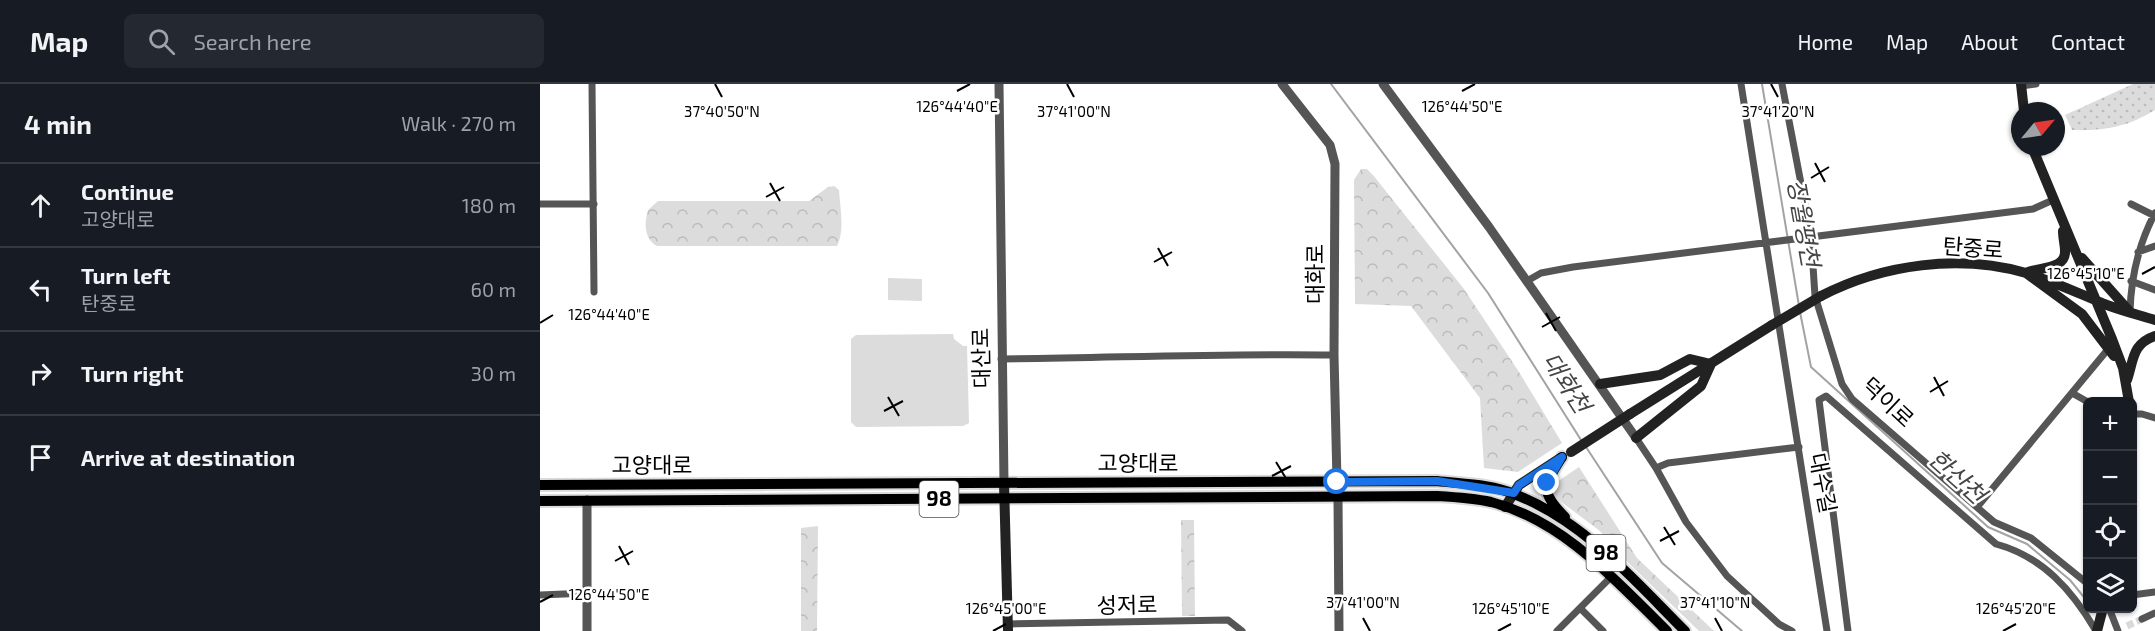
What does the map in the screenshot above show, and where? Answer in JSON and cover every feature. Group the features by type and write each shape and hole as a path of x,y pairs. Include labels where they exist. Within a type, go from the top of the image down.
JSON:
{"main road":[{"path":"2021,85 2023,102"},
{"path":"2036,156 2097,300 2123,368 2128,397"},
{"path":"2062,221 2066,253 2063,260 2048,268 2037,268 2026,273 2082,314 2123,368"},
{"path":"2074,247 2130,312"},
{"name":"탄중로","path":"1712,364 1818,296 1863,278 1917,267 1985,265 2026,273 2155,320"},
{"path":"2126,383 2132,356 2139,343 2155,336"},
{"path":"1600,384 1660,375 1690,358 1712,364"},
{"path":"1505,507 1519,485 1712,364"},
{"path":"1636,438 1701,386 1712,364"},
{"path":"1567,454 1547,483 1546,496 1585,536"},
{"name":"고양대로","path":"540,485 1437,481 1514,493 1585,536 1610,557 1685,631"},
{"name":"대산로","path":"1004,483 1008,627"},
{"name":"고양대로","path":"540,501 1437,496 1474,499 1505,507 1562,535 1611,577 1666,631"},
{"path":"2097,631 2102,613"}],"street":[{"path":"592,84 594,292"},
{"name":"대산로","path":"999,84 1004,483"},
{"name":"대화로","path":"1282,84 1330,145 1335,164 1334,355 1337,482"},
{"path":"1385,84 1600,384 1656,468 1686,522 1727,576 1779,624 1792,631"},
{"path":"1741,84 1771,242 1799,447"},
{"path":"1782,84 1818,296"},
{"path":"2021,85 2036,84"},
{"path":"1527,282 1542,273 1573,267 2033,210 2053,200"},
{"path":"540,204 594,204"},
{"path":"2130,312 2131,281 2138,252 2155,215 2131,204"},
{"path":"2138,252 2155,246"},
{"path":"2131,281 2155,290"},
{"name":"덕이로","path":"1818,296 1842,384 1852,399 1994,522 2031,538 2083,580"},
{"path":"1978,506 2109,348"},
{"path":"1001,359 1334,355"},
{"path":"2072,393 2083,399"},
{"path":"1848,631 1819,400 1826,396 1996,544 2017,550 2036,560 2075,597 2097,631"},
{"path":"2137,414 2155,418"},
{"name":"대수길","path":"1656,468 1668,462 1799,447 1827,631"},
{"path":"1338,498 1339,631"},
{"path":"587,500 588,631"},
{"path":"1557,631 1611,577"},
{"path":"2137,594 2155,592"},
{"path":"540,595 588,593"},
{"path":"1580,608 1604,631"},
{"path":"2110,613 2117,631 2127,626"},
{"path":"2142,619 2155,613"},
{"name":"성저로","path":"1008,627 1228,620 1242,631"},
{"path":"1181,622 1181,631"}],"green space":[{"path":"2133,84 2155,84 2155,110 2125,124 2095,130 2072,130 2065,115"},
{"path":"1361,169 1367,169 1373,175 1464,289 1519,372 1562,443 1518,472 1484,468 1480,398 1411,306 1355,304 1354,180"},
{"path":"834,186 839,190 841,219 841,233 837,246 657,246 647,235 648,210 658,201 809,201 828,187"},
{"path":"888,278 922,279 922,301 888,300"},
{"path":"953,334 954,339 963,346 967,346 969,423 963,426 856,427 851,422 851,339 856,335"},
{"path":"1579,467 1637,558 1714,631 1699,631 1617,552 1600,531 1556,498 1553,493 1557,482"},
{"path":"1181,520 1194,520 1195,616 1182,616"},
{"path":"818,526 817,631 801,631 801,528"}],"waterway":[{"name":"대화천","path":"1331,84 1488,293 1581,440"},
{"name":"장월평천","path":"1762,84 1799,306"},
{"name":"한산천","path":"1800,312 1811,367 1988,527 2027,544 2070,580 2083,596"},
{"name":"대화천","path":"1586,447 1662,563 1742,631"}],"tunnel":[{"path":"2127,626 2142,619"}],"route":[{"path":"1337,482 1437,481 1514,493 1519,485 1562,457 1547,483"}]}
